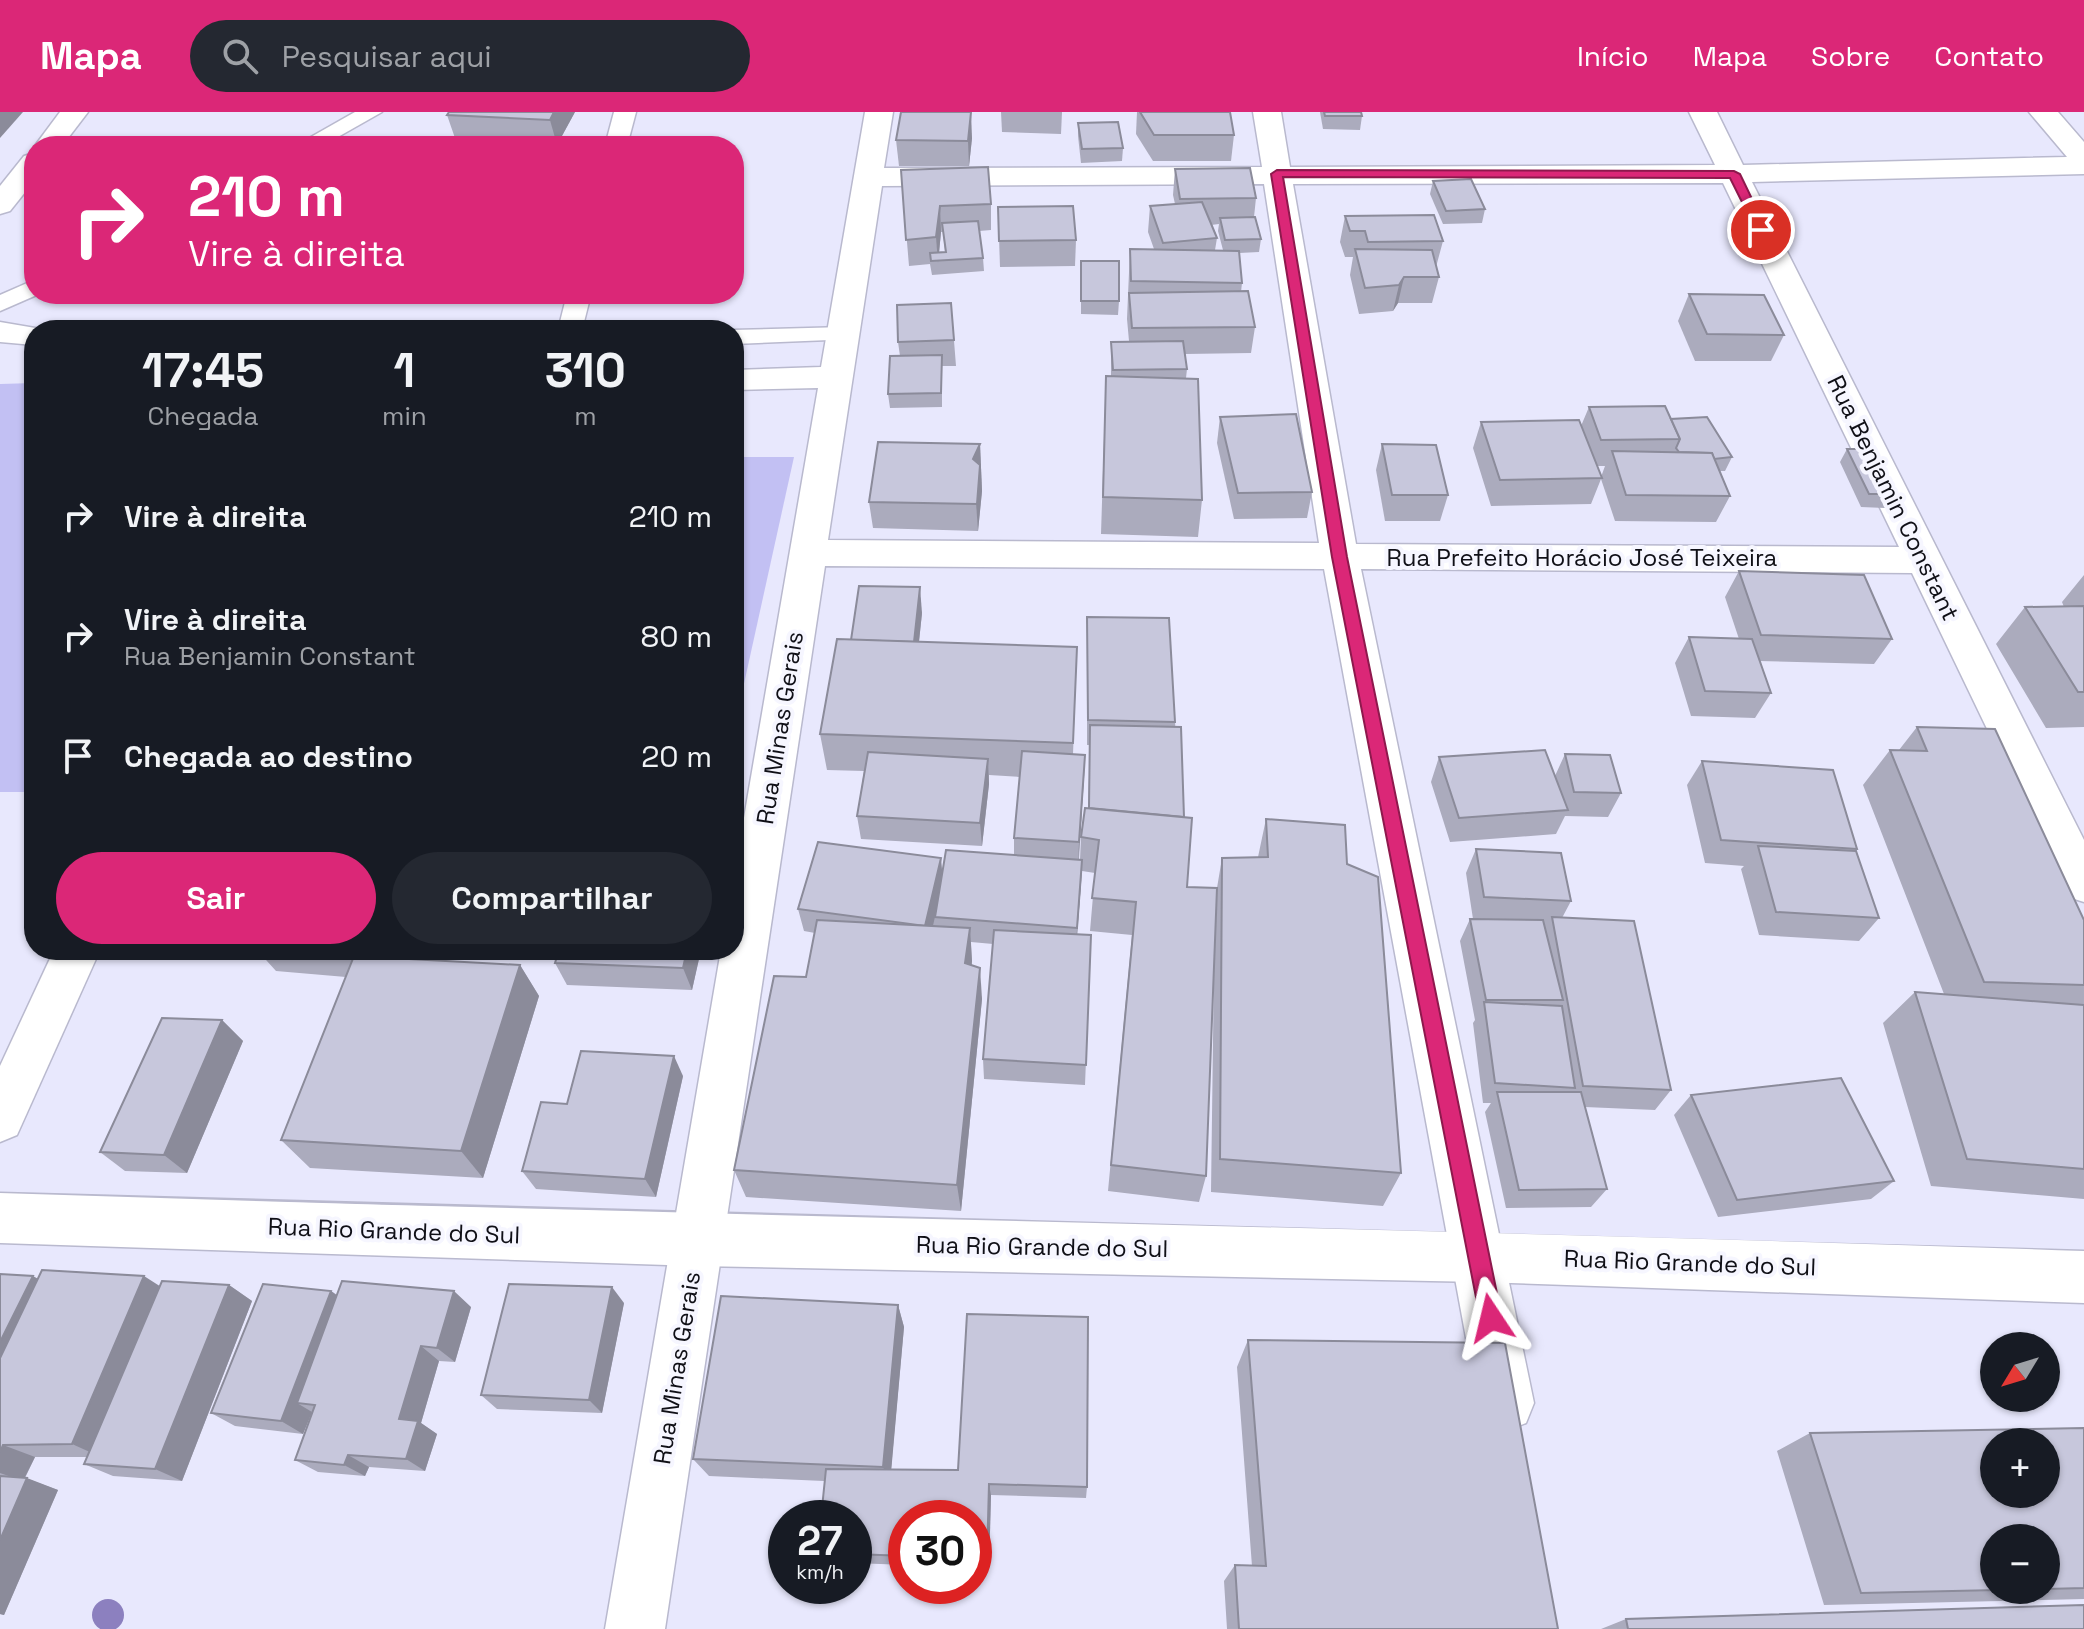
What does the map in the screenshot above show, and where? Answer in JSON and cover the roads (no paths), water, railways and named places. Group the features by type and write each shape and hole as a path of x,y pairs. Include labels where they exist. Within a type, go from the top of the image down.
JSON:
{"street":[{"path":"55,136 74,112"},
{"name":"Rua Minas Gerais","path":"744,950 879,112"},
{"path":"1267,112 1340,557 1480,1256 1512,1442"},
{"name":"Rua Benjamin Constant","path":"1703,112 2084,884"},
{"path":"2043,112 2084,162"},
{"path":"868,177 1734,174 2084,162"},
{"path":"0,205 24,175"},
{"path":"0,332 24,334"},
{"path":"744,380 838,377"},
{"name":"Rua Prefeito Horácio José Teixeira","path":"808,553 1924,560"},
{"path":"0,1119 72,960"},
{"name":"Rua Minas Gerais","path":"635,1629 742,960"},
{"name":"Rua Rio Grande do Sul","path":"0,1218 697,1241 1480,1256 2084,1277"}],"lane":[{"path":"325,136 371,112"},
{"path":"619,136 625,112"},
{"path":"0,304 24,292"},
{"path":"744,337 845,334"}]}
